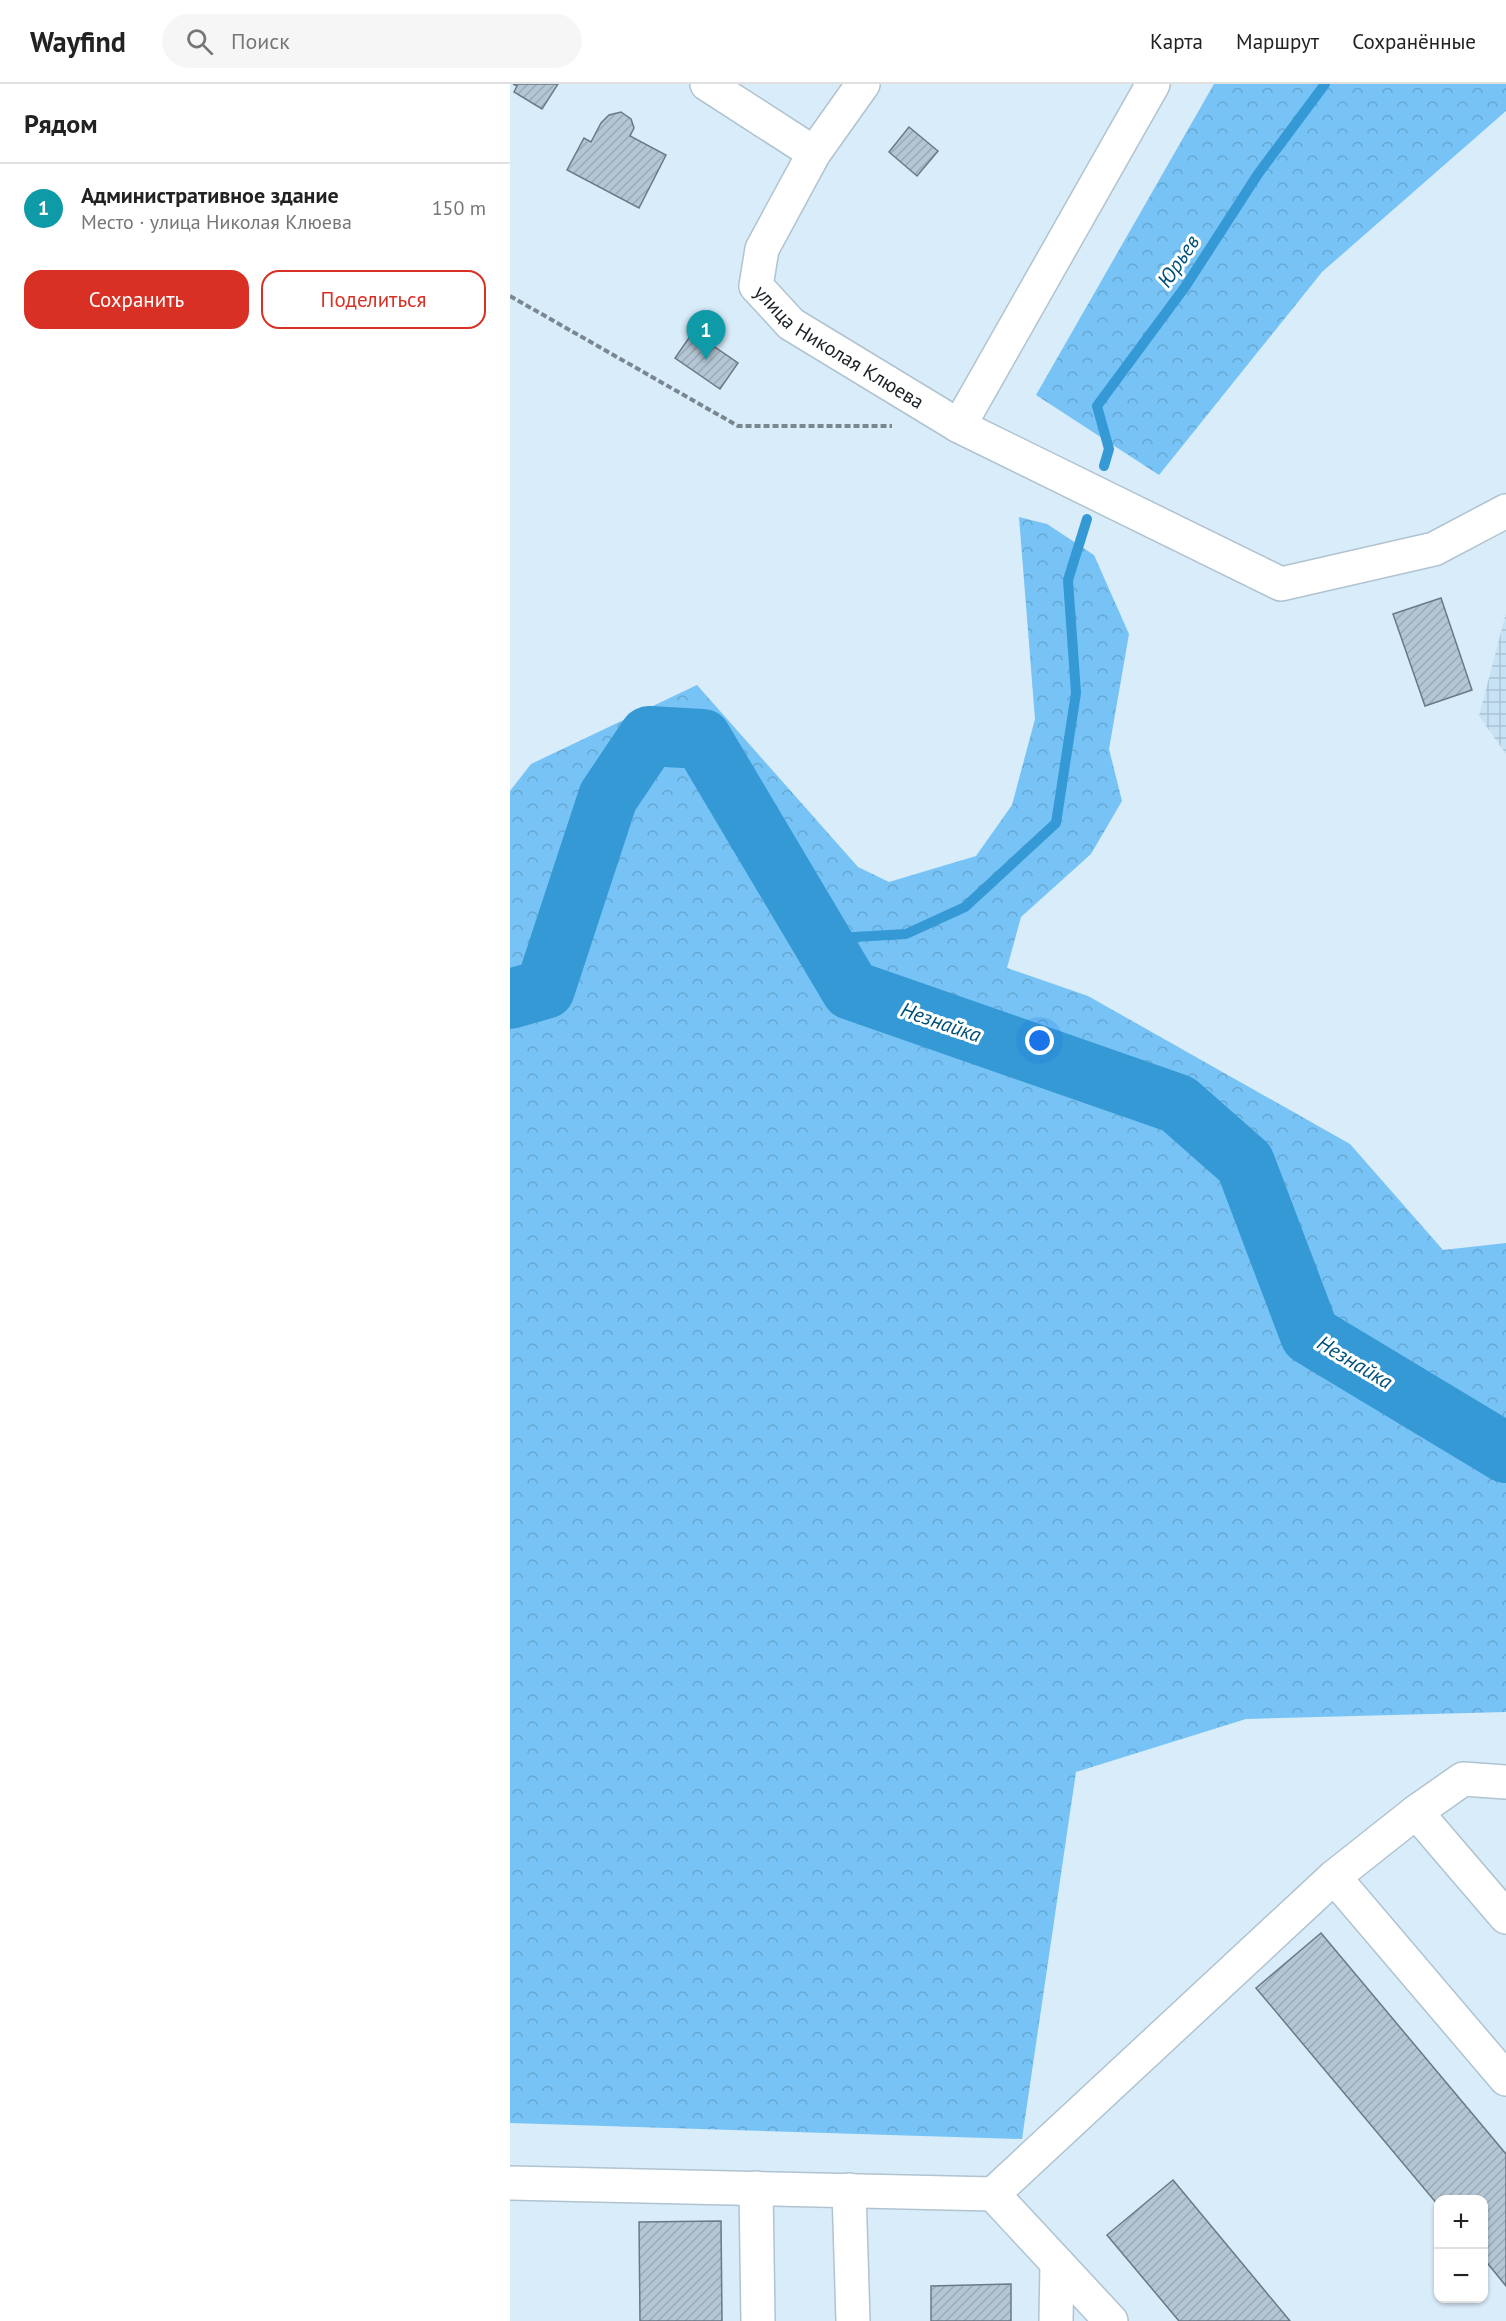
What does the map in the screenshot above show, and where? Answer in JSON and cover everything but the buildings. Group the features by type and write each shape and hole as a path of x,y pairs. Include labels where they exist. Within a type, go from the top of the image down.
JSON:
{"street":[{"path":"707,84 814,153"},
{"name":"улица Николая Клюева","path":"863,84 814,153 762,249 756,286 791,324 958,426"},
{"path":"1153,84 958,426 1281,584 1434,549 1506,511"},
{"path":"510,2183 993,2194 1334,1876 1416,1812 1463,1779 1506,1782"},
{"path":"1416,1812 1506,1917"},
{"path":"1334,1876 1506,2079"},
{"path":"756,2188 758,2321"},
{"path":"849,2190 853,2321"},
{"path":"993,2194 1112,2321"},
{"path":"1056,2321 1057,2263"}],"path":[{"path":"510,296 738,426 901,426"}],"shaded area":[{"path":"1506,613 1506,754 1479,716"}],"green space":[{"path":"1214,84 1506,84 1506,111 1322,272 1159,475 1036,395"},
{"path":"1019,517 1047,524 1094,555 1129,634 1109,749 1122,801 1091,854 1021,917 1007,968 1088,996 1350,1144 1443,1250 1506,1243 1506,1712 1246,1719 1076,1772 1022,2139 510,2123 510,791 531,764 697,685 858,867 889,882 976,856 1012,805 1035,719"}],"waterway":[{"name":"Юрьев","path":"1104,466 1109,449 1097,406 1185,287 1258,174 1325,84"},
{"path":"820,939 906,934 965,907 1056,823 1076,693 1068,580 1087,519"},
{"name":"Незнайка","path":"510,999 545,989 608,797 649,736 702,739 851,990 1178,1104 1245,1163 1310,1335 1506,1453"}],"place":[{"name":"Административное здание","path":"706,360"}]}
